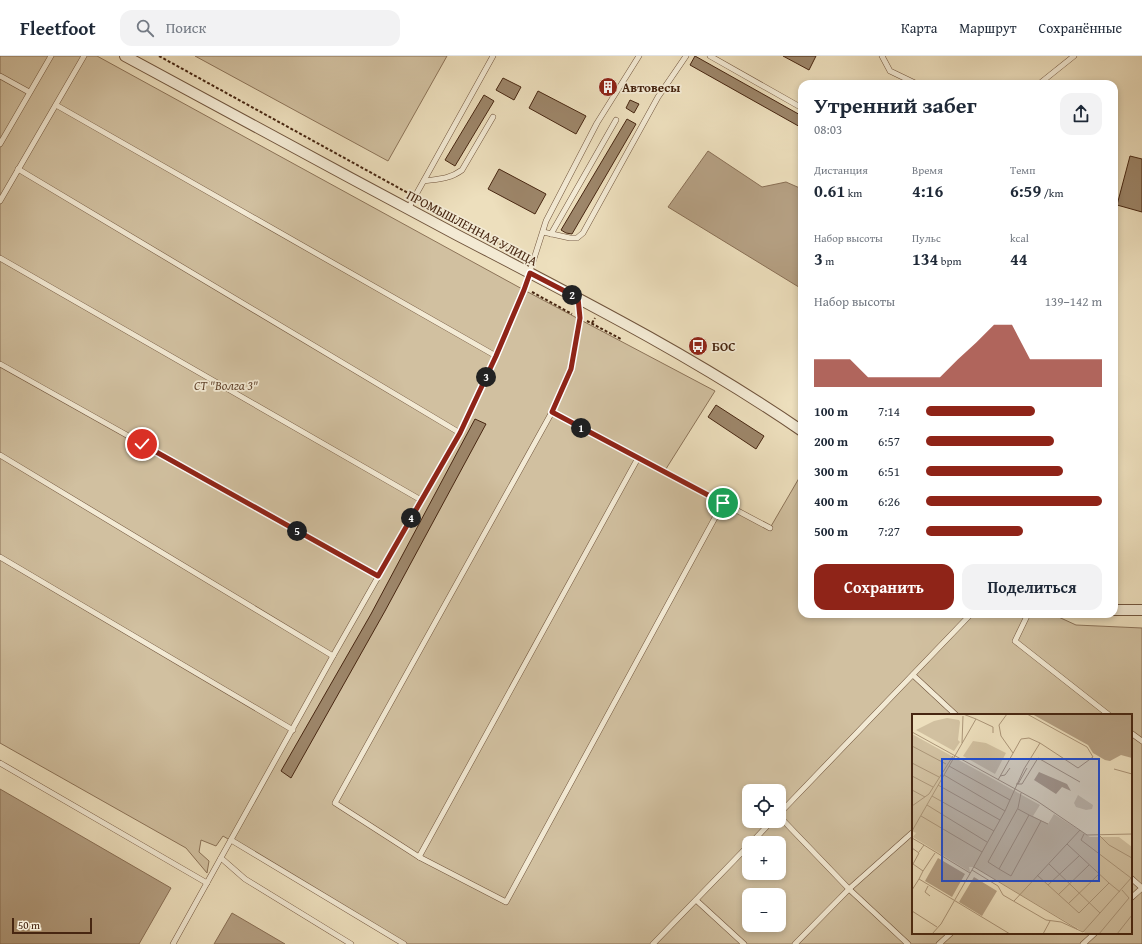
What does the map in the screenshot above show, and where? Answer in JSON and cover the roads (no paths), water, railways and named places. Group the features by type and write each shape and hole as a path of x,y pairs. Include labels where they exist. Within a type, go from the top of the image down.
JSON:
{"street":[{"name":"ПРОМЫШЛЕННАЯ УЛИЦА","path":"125,56 408,209 578,298 690,360 798,428"},
{"path":"1118,610 1142,610"}],"lane":[{"path":"0,144 51,56"},
{"path":"0,201 84,56"},
{"path":"408,209 493,56"},
{"path":"173,944 333,656 460,433 496,356 524,290 546,221 596,124 639,56"},
{"path":"543,232 570,238 576,238 583,233 658,97 686,56"},
{"path":"710,56 798,106"},
{"path":"882,56 890,71 909,80"},
{"path":"1044,80 1074,56"},
{"path":"0,76 30,92"},
{"path":"56,105 496,356"},
{"path":"424,181 443,179 455,175 462,170 493,117"},
{"path":"551,234 616,120"},
{"path":"18,169 460,433"},
{"path":"0,258 421,500"},
{"path":"578,298 580,318 571,369 552,412 334,804 419,857 506,902 723,503"},
{"path":"0,364 378,576"},
{"path":"552,412 770,528"},
{"path":"0,455 333,656"},
{"path":"419,857 638,458"},
{"path":"0,557 293,730"},
{"path":"786,808 967,618"},
{"path":"1026,618 1015,641 1108,714"},
{"path":"913,675 955,714"},
{"path":"1132,734 1142,741"},
{"path":"0,763 207,883"},
{"path":"786,822 850,889 908,944"},
{"path":"758,836 765,828"},
{"path":"795,944 850,889 912,833"},
{"path":"231,840 404,944"},
{"path":"653,944 742,852"},
{"path":"221,858 245,879 351,944"},
{"path":"1132,879 1142,888 1132,897"},
{"path":"696,900 744,944"},
{"path":"939,944 950,934"},
{"path":"1083,944 1094,934"}],"place":[{"name":"Автовесы","path":"608,87"},
{"name":"БОС","path":"698,346"}],"park label":[{"name":"СТ \"Волга 3\"","path":"226,385"}]}
